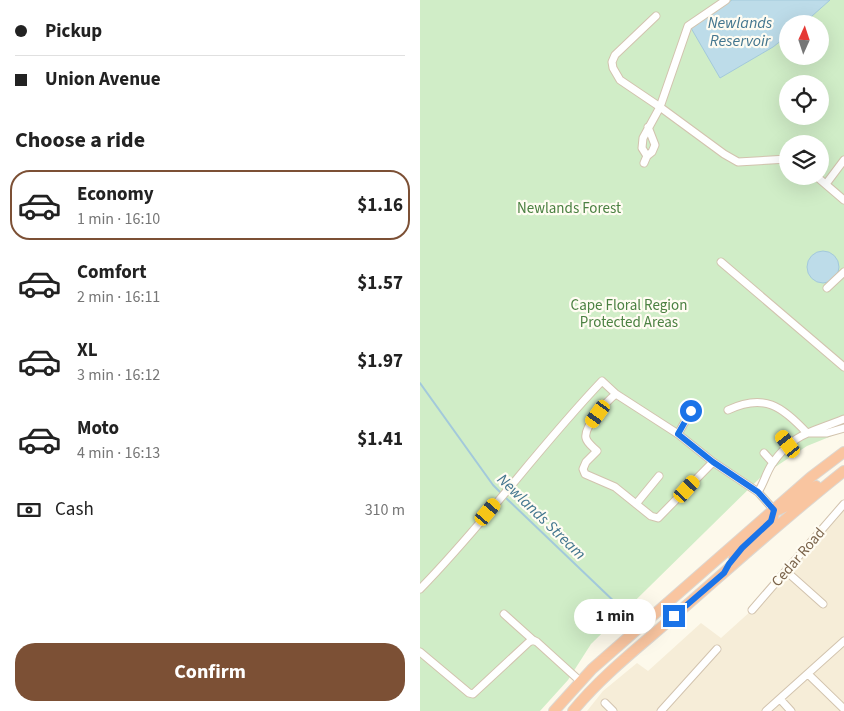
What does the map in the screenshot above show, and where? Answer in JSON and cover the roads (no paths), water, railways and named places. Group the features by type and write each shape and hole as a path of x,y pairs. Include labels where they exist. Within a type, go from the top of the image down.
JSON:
{"highway":[{"path":"554,711 580,681 774,510 844,452"},
{"path":"774,510 790,505 844,469"},
{"path":"573,711 599,683 844,469"},
{"path":"724,573 742,548 771,521 774,510"}],"street":[{"path":"648,127 655,145 645,160 642,142 648,127 660,107 688,26 726,0"},
{"path":"656,16 620,48 612,62 613,68 620,80 738,162 779,160"},
{"path":"829,180 844,160"},
{"path":"827,185 844,200"},
{"path":"721,262 844,367"},
{"path":"827,288 844,272"},
{"path":"420,589 458,549 557,429 602,381 616,394 678,434 713,462 758,492 774,510"},
{"path":"616,394 608,401 588,428 586,438 597,450 586,462 583,472 588,476 615,487 651,516 658,518 713,462"},
{"path":"728,410 745,403 768,404 789,414 807,433 827,432 844,428"},
{"path":"678,434 691,411"},
{"path":"758,492 773,463 788,444 807,433 844,419"},
{"path":"782,435 788,444"},
{"path":"764,453 773,463"},
{"path":"636,504 659,476"},
{"name":"Cedar Road","path":"752,610 844,505"},
{"path":"786,571 823,604"},
{"path":"504,614 580,681"},
{"path":"420,652 469,693 473,694 533,640"},
{"path":"766,711 844,641"},
{"path":"661,711 717,649"},
{"path":"808,674 844,709"},
{"path":"780,699 791,711"},
{"path":"605,703 613,711"}],"water":[{"name":"Newlands Reservoir","path":"732,0 830,0 813,15 779,15 779,42 720,78 691,28"},
{"path":"823,251 829,252 834,256 838,261 838,273 834,278 829,282 823,283 817,282 812,278 808,273 807,267 808,261 812,256 817,252"}],"waterway":[{"name":"Newlands Stream","path":"420,383 493,485 502,494"},
{"name":"Newlands Stream","path":"505,497 621,608"}],"park label":[{"name":"Newlands Forest","path":"569,208"},
{"name":"Cape Floral Region Protected Areas","path":"629,314"}]}
